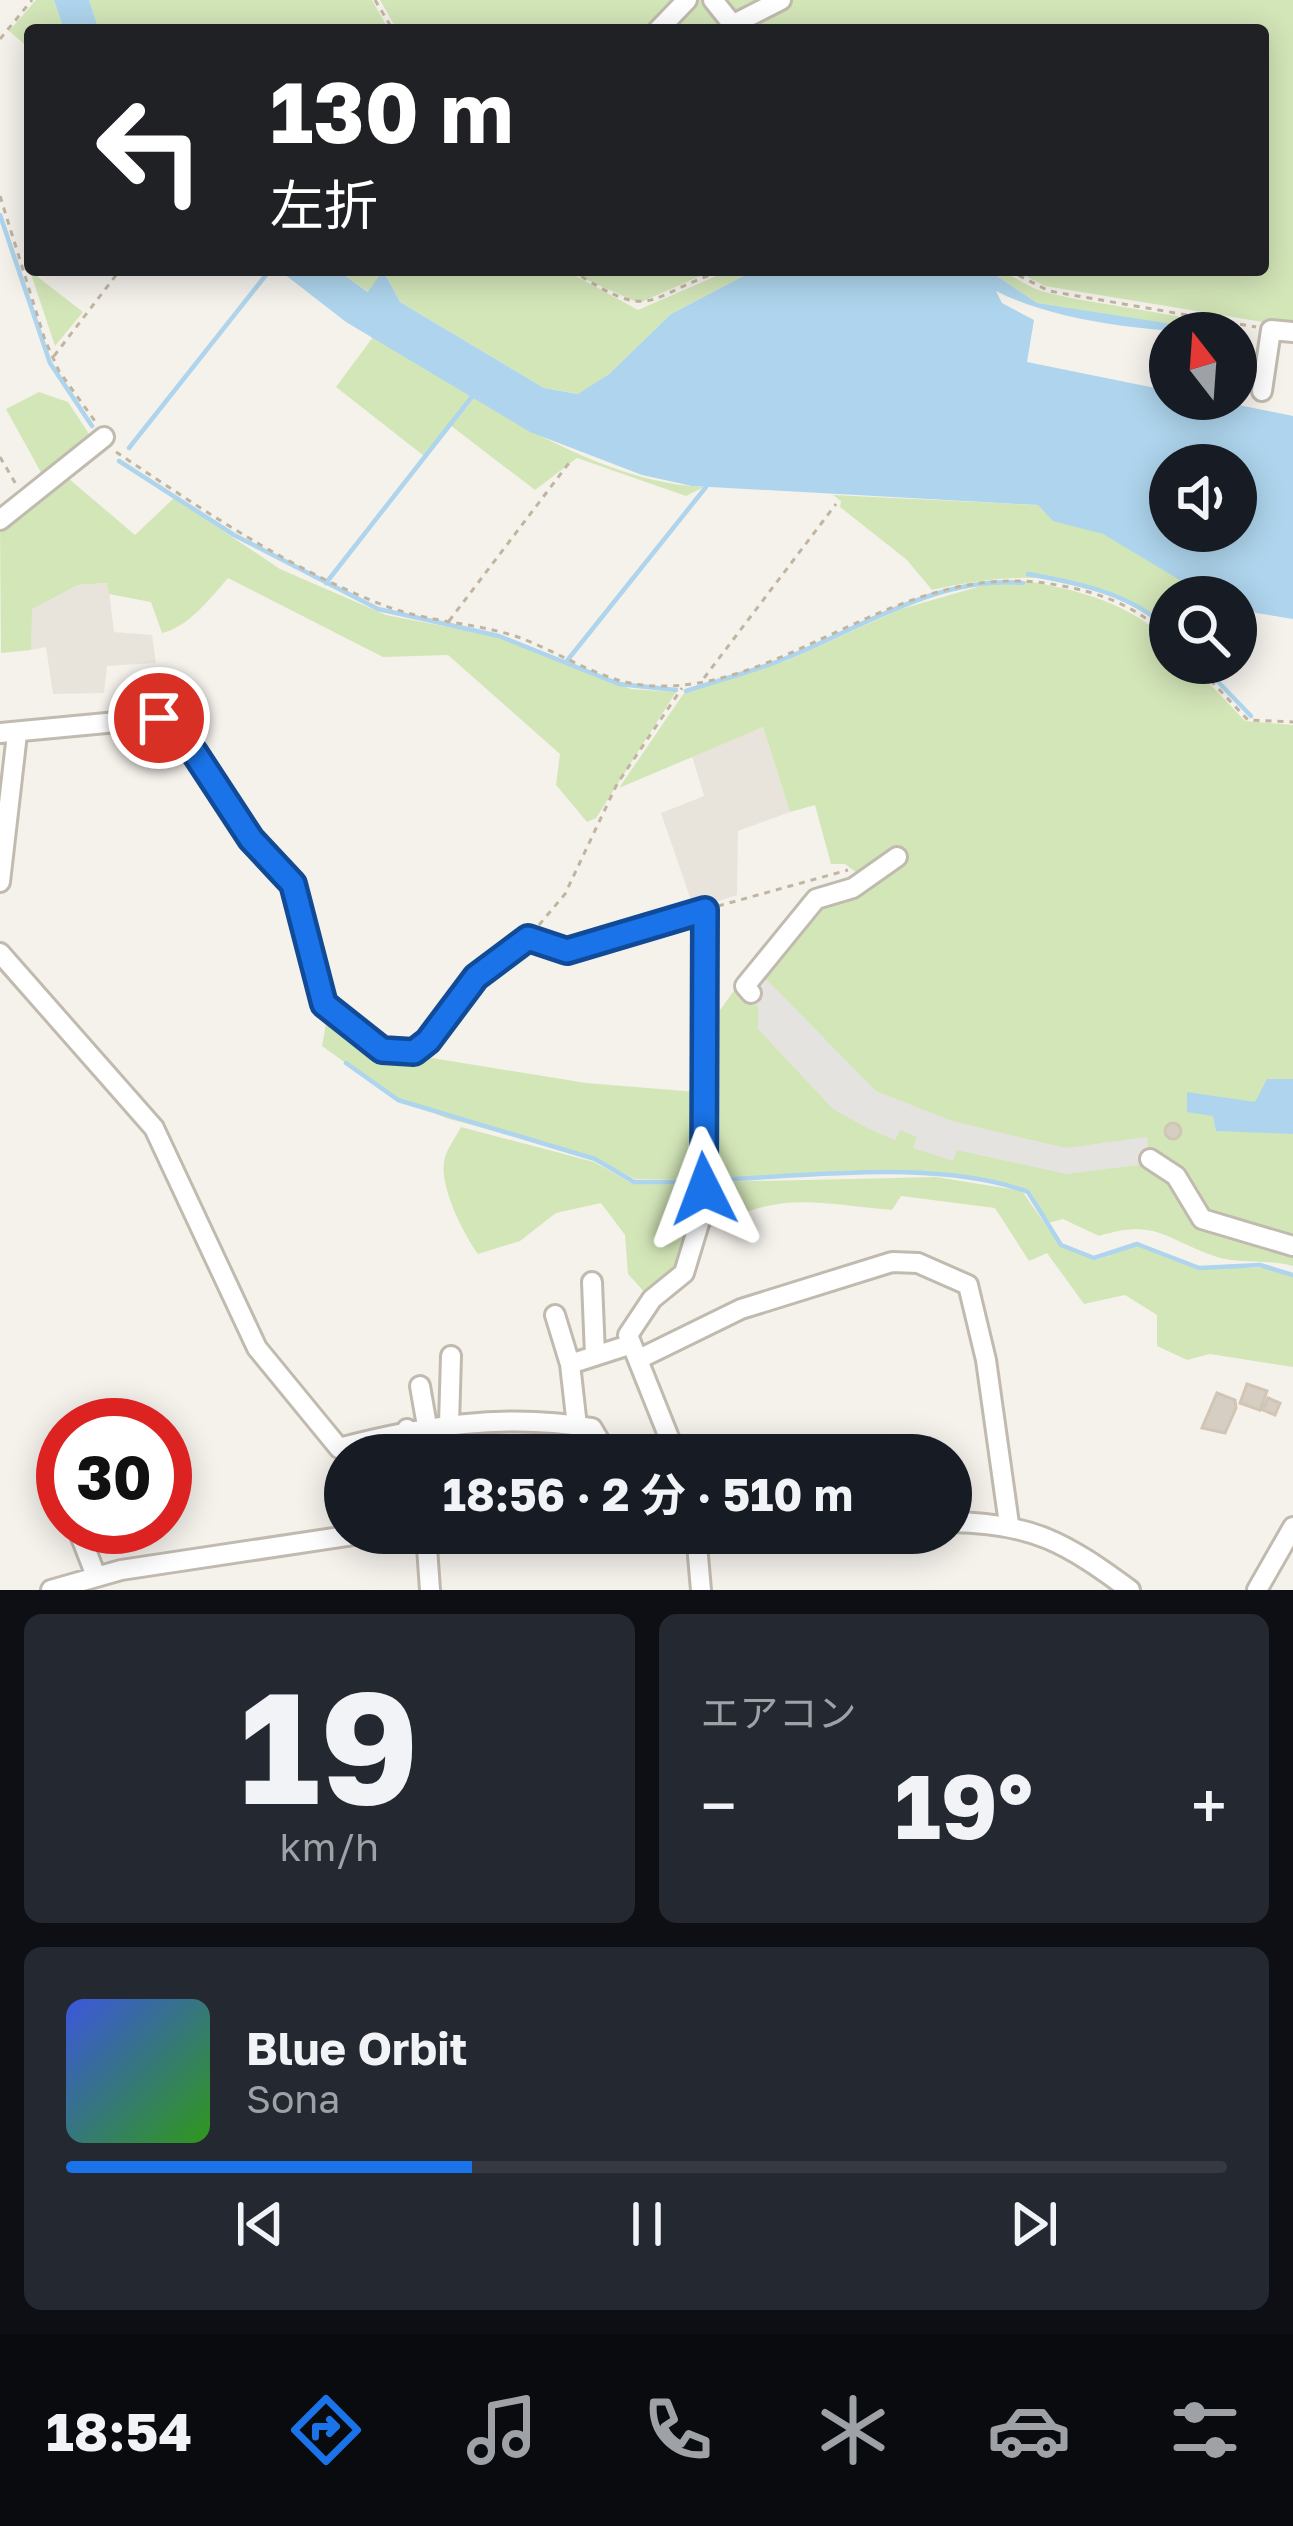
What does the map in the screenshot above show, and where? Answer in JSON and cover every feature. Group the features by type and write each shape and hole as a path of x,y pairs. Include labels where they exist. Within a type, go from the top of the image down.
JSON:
{"street":[{"path":"664,24 687,0"},
{"path":"713,0 733,24"},
{"path":"740,24 781,0"},
{"path":"1262,391 1271,330 1293,332"},
{"path":"0,520 23,496 104,437"},
{"path":"0,882 9,734 159,718 170,724 251,839 293,884 324,1004 382,1050 414,1052 428,1041 476,977 528,938 567,951 705,910 701,1217 684,1273 652,1299 628,1335 668,1434"},
{"path":"751,993 746,986 816,899 853,888 897,857"},
{"path":"0,953 154,1128 257,1348 339,1448 449,1424 577,1426 598,1434"},
{"path":"1150,1159 1176,1175 1202,1219 1293,1246"},
{"path":"570,1364 595,1355 635,1351 741,1309 892,1262 946,1272 968,1285 986,1360 1009,1524"},
{"path":"592,1282 595,1355"},
{"path":"555,1316 570,1364 577,1426"},
{"path":"449,1424 451,1356"},
{"path":"416,1434 420,1386"},
{"path":"972,1523 1009,1524 1048,1535 1122,1587"},
{"path":"1257,1590 1293,1527"},
{"path":"51,1590 96,1576 324,1540"},
{"path":"87,1554 96,1576"},
{"path":"427,1554 430,1590"},
{"path":"697,1554 700,1590"}],"path":[{"path":"0,39 32,0"},
{"path":"0,196 24,270"},
{"path":"26,276 52,357 114,450 222,523 365,598 418,618 512,635 637,685 682,686 704,680 785,653 908,600 990,578 1044,582 1101,595 1149,619"},
{"path":"52,357 115,276"},
{"path":"582,276 632,304 648,305 712,276"},
{"path":"1020,276 1049,291 1271,330"},
{"path":"0,457 23,496"},
{"path":"448,622 572,460"},
{"path":"704,680 836,504"},
{"path":"1214,684 1248,720 1293,722"},
{"path":"528,938 565,894 617,784 682,686"},
{"path":"705,910 849,870"}],"shaded area":[{"path":"108,583 114,632 152,635 156,663 107,666 104,693 53,694 46,647 31,650 31,609 78,585"},
{"path":"763,727 790,812 738,831 737,895 694,909 661,813 704,796 692,756"},
{"path":"766,979 876,1091 952,1121 1066,1148 1147,1137 1151,1168 1138,1165 1066,1174 957,1150 953,1161 913,1148 917,1137 900,1130 895,1140 869,1129 833,1109 758,1029 758,1007 748,995"}],"green space":[{"path":"36,0 54,0 62,24 24,24 24,44 9,31"},
{"path":"89,0 372,0 386,24 97,24"},
{"path":"380,0 1293,0 1293,327 1257,321 1257,312 1202,312 1045,286 1026,276 1269,276 1269,24 394,24"},
{"path":"32,276 83,312 55,346"},
{"path":"346,276 380,276 369,292"},
{"path":"387,276 576,276 638,310 716,276 744,276 671,314 609,374 579,394 544,388 400,302"},
{"path":"578,276 700,276 639,303"},
{"path":"997,276 1010,276 1048,293 1154,312 1149,312 1149,321 1037,303"},
{"path":"373,337 574,452 660,481 704,487 686,496 577,458 535,490 450,425 424,456 336,387"},
{"path":"39,392 68,402 93,440 44,478 6,409"},
{"path":"61,472 135,535 174,498 280,569 386,615 494,636 631,689 676,692 596,818 587,822 556,785 560,754 448,655 383,657 228,578 189,619 162,633 151,602 109,594 107,583 78,585 32,609 31,650 1,653 0,525"},
{"path":"833,495 1038,505 1054,518 1107,536 1177,576 1149,576 1149,613 1117,595 1057,579 994,579 932,590 907,560 840,507 841,501"},
{"path":"1026,581 1121,608 1149,625 1149,684 1210,684 1245,721 1293,725 1293,1266 1226,1259 1149,1230 1099,1236 1063,1219 1048,1223 1031,1192 961,1175 874,1172 709,1179 712,1021 802,897 857,873 845,864 831,864 815,805 790,812 763,727 619,788 684,693 786,661 901,609 988,584"},
{"path":"328,1012 406,1061 414,1055 586,1083 697,1092 699,1180 635,1179 588,1156 446,1118 389,1094 322,1046"},
{"path":"461,1127 594,1162 631,1183 699,1184 687,1259 648,1296 628,1274 625,1235 601,1203 556,1213 520,1241 478,1254 454,1210 444,1173 446,1153"},
{"path":"936,1177 1022,1191 1059,1244 1097,1260 1138,1245 1193,1268 1268,1268 1293,1277 1293,1367 1210,1354 1187,1360 1157,1346 1157,1315 1125,1295 1084,1304 1047,1253 1029,1261 995,1208 901,1196 892,1210 796,1202 754,1209 703,1231 712,1182"}],"water":[{"path":"54,0 89,0 97,24 62,24"},
{"path":"287,276 345,276 368,292 379,276 386,276 400,302 544,388 578,394 609,374 671,314 744,276 997,276 1037,303 1149,320 1149,328 1110,324 1049,311 996,291 1002,303 1034,320 1027,362 1149,387 1149,420 1257,420 1257,409 1293,416 1293,619 1257,613 1257,576 1173,576 1103,534 1053,521 1038,505 692,486 642,475 530,432 346,322"},
{"path":"1267,1079 1293,1079 1293,1134 1216,1131 1213,1116 1187,1112 1187,1092 1255,1102"}],"building":[{"path":"1173,1123 1181,1131 1173,1139 1165,1131"},
{"path":"1247,1384 1267,1391 1260,1410 1240,1403"},
{"path":"1217,1393 1235,1400 1225,1433 1202,1428"},
{"path":"1268,1398 1280,1403 1275,1415 1263,1410"}],"waterway":[{"path":"0,215 50,363 92,426"},
{"path":"129,448 265,276"},
{"path":"326,583 474,394"},
{"path":"119,461 234,535 378,609 499,636 619,684 676,690"},
{"path":"566,662 706,487"},
{"path":"1028,574 1085,586 1149,614"},
{"path":"686,691 784,659 930,596 961,587 1023,583"},
{"path":"1220,684 1251,716"},
{"path":"346,1063 398,1100 595,1159 634,1182 697,1182"},
{"path":"716,1180 874,1172 993,1182 1028,1192 1061,1245 1094,1258 1137,1244 1199,1268 1260,1265 1293,1275"}],"route":[{"path":"159,718 194,752 251,839 293,884 314,950 324,1004 382,1050 414,1052 428,1041 476,977 528,938 567,951 705,910 704,1189"}]}
